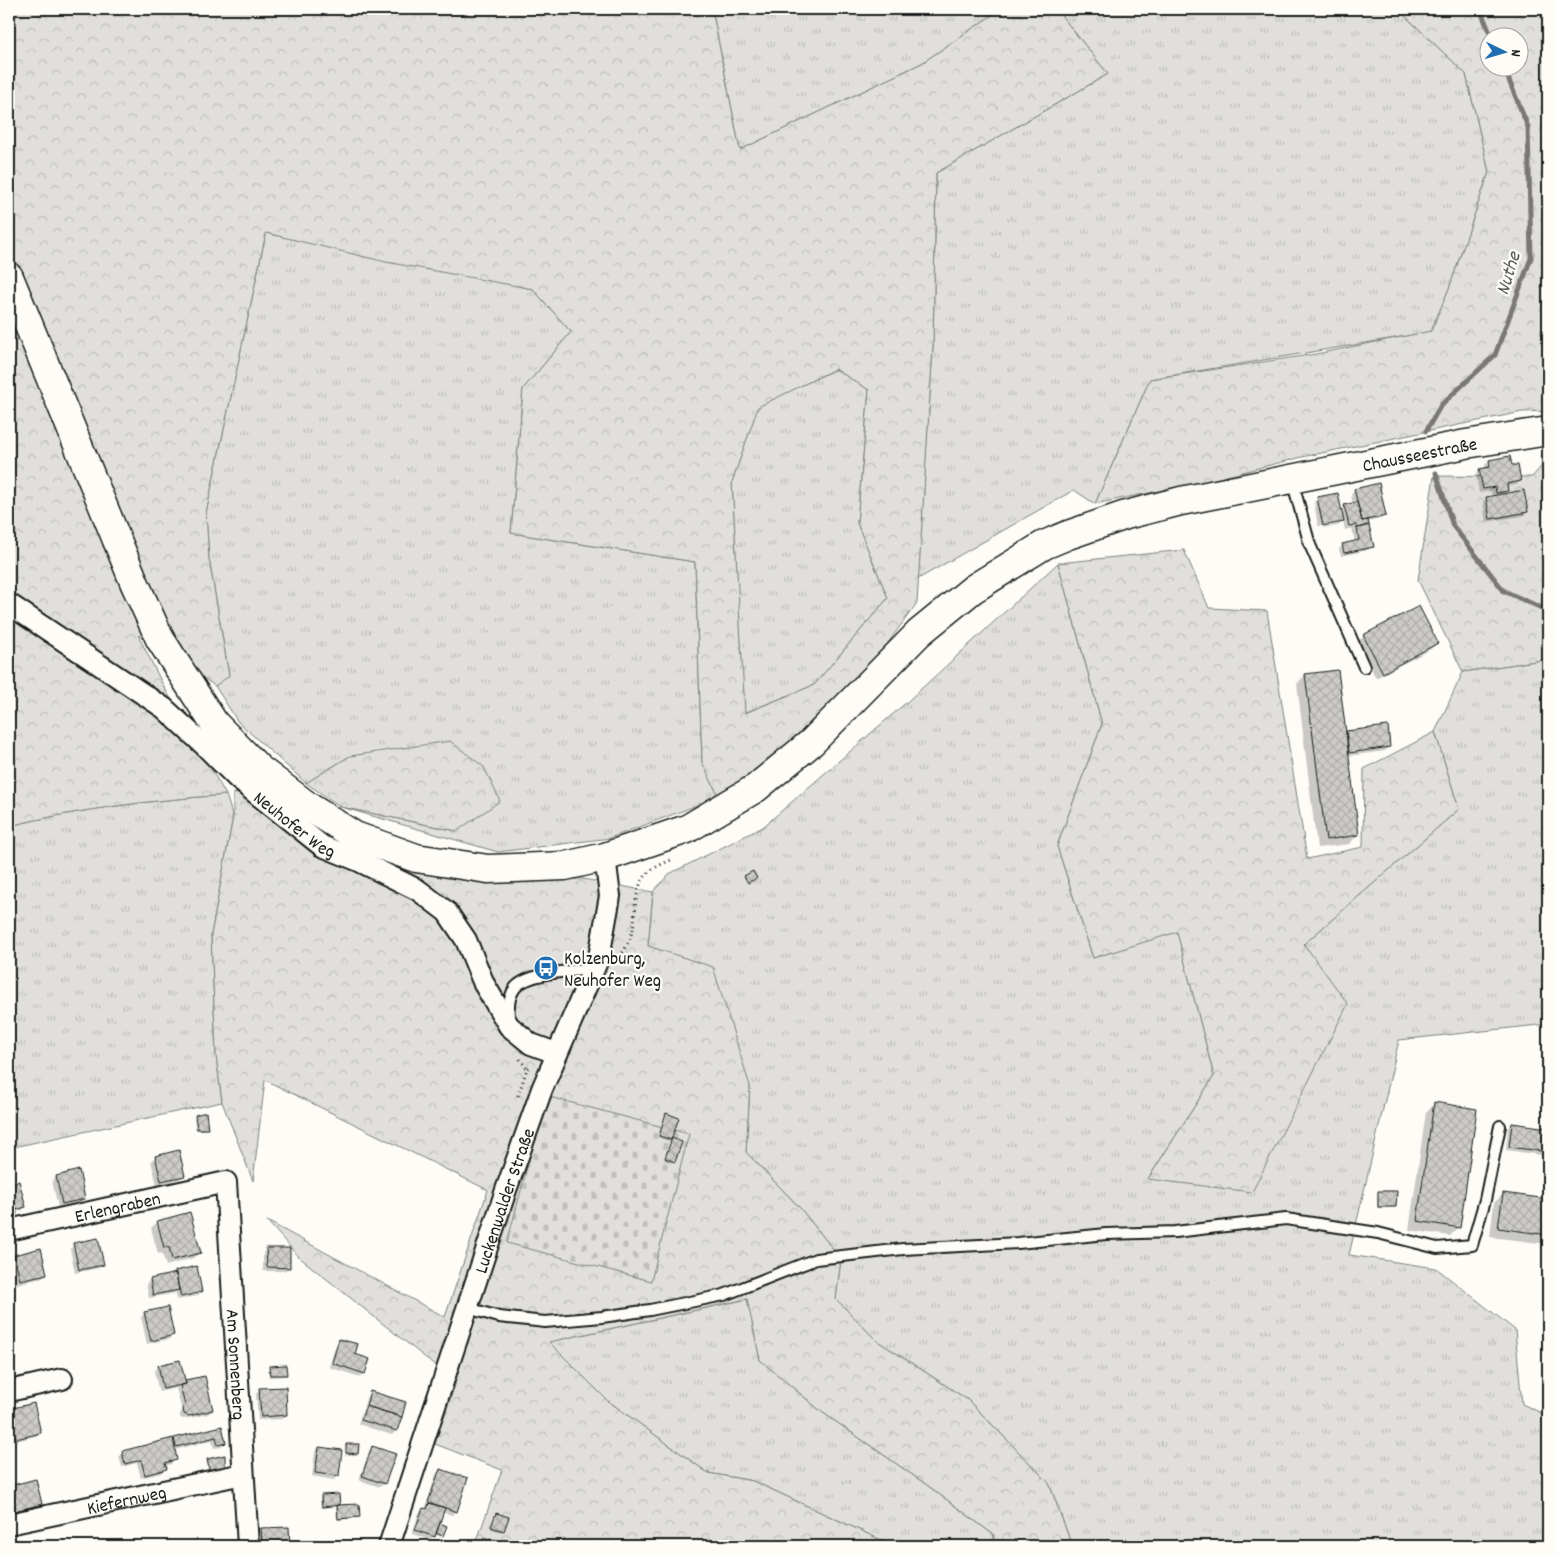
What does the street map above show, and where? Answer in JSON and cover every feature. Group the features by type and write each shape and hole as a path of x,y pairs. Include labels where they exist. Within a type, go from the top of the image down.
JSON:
{"main road":[{"name":"Chausseestraße","path":"9,277 135,584 160,639 214,723 259,769 309,807 355,836 416,858 488,869 566,866 605,857 687,829 756,788 812,742 919,633 973,589 1044,545 1068,535 1126,515 1181,501 1466,444 1548,431"}],"street":[{"name":"Neuhofer Weg","path":"9,604 164,708 238,779 322,846 359,861 418,890 447,912 466,940 484,984 509,1026 531,1044 556,1053"},
{"name":"Luckenwalder Straße","path":"389,1546 506,1190 556,1053 594,970 610,896 605,857"},
{"name":"Erlengraben","path":"9,1230 226,1182"},
{"name":"Am Sonnenberg","path":"226,1182 248,1546"},
{"path":"9,1391 62,1379"},
{"name":"Kiefernweg","path":"9,1524 243,1474"}],"lane":[{"path":"1291,479 1310,545 1364,667"},
{"path":"509,1026 508,1009 516,986 534,977 566,970 594,970"},
{"path":"468,1308 499,1316 545,1322 602,1317 650,1310 724,1295 816,1259 902,1249 1018,1243 1106,1234 1175,1232 1286,1219 1378,1233 1437,1248 1472,1246 1485,1200 1500,1126"}],"path":[{"path":"516,1053 527,1069"}],"green space":[{"path":"9,9 712,9 740,150 922,63 1001,9 1056,9 1108,74 936,173 933,347 917,603 869,669 810,722 772,762 719,797 702,762 695,562 511,533 523,389 571,332 533,289 386,262 266,233 206,513 209,559 229,676 215,686 138,635 164,687 226,795 117,806 9,826","holes":["835,369 869,390 857,523 888,598 814,685 745,713 732,482 758,407"]},
{"path":"712,9 1001,9 922,63 740,150"},
{"path":"1056,9 1398,9 1466,74 1489,172 1450,286 1431,332 1150,379 1095,504 1074,490 918,579 933,347 936,173 1108,74"},
{"path":"1398,9 1548,9 1548,411 1522,412 1302,457 1207,481 1095,504 1150,379 1316,354 1431,331 1450,286 1489,172 1466,74"},
{"path":"266,233 533,289 571,332 523,389 511,533 695,562 702,762 719,797 610,838 498,852 341,807 457,831 350,756 306,783 238,722 215,686 229,675 209,559 206,513"},
{"path":"836,369 869,390 857,523 888,598 814,685 744,713 732,482 758,406"},
{"path":"1548,459 1548,659 1463,672 1418,580 1434,476 1532,477"},
{"path":"1184,550 1209,608 1267,611 1307,859 1363,847 1364,769 1435,732 1459,809 1304,944 1348,1004 1252,1192 1148,1179 1214,1076 1177,932 1093,958 1057,846 1102,724 1058,563"},
{"path":"1058,563 1102,724 1057,846 1093,958 1177,931 1214,1076 1148,1179 1304,944 1459,809 1435,732 1463,672 1548,659 1548,1024 1399,1040 1349,1255 1436,1268 1515,1330 1522,1404 1548,1416 1548,1546 1072,1546 1049,1483 968,1400 876,1340 836,1299 841,1259 800,1208 746,1152 750,1086 648,946 653,892 669,874 763,827 908,701"},
{"path":"450,741 484,767 500,801 457,831 341,807 306,783 350,756"},
{"path":"233,793 260,798 299,833 485,878 583,879 653,892 648,946 713,967 750,1086 746,1152 800,1208 841,1259 836,1299 876,1340 968,1400 1049,1483 1072,1546 994,1546 994,1535 927,1485 822,1412 760,1360 747,1299 549,1342 608,1401 708,1473 753,1481 894,1546 475,1546 502,1470 435,1444 456,1382 299,1257 267,1221 445,1317 488,1190 265,1080 253,1181 222,1102 216,1055 211,935 233,817"},
{"path":"226,795 233,817 211,935 216,1055 222,1102 9,1148 9,826 117,806"},
{"path":"546,1096 689,1134 651,1281 507,1243"},
{"path":"748,1299 760,1360 822,1412 927,1485 994,1535 994,1546 894,1546 753,1481 708,1473 608,1401 548,1342"}],"building":[{"path":"1510,456 1512,465 1518,465 1521,481 1507,484 1508,491 1496,493 1495,487 1483,489 1479,469 1490,467 1489,460"},
{"path":"1379,483 1386,516 1362,521 1354,489"},
{"path":"1524,490 1528,512 1490,519 1486,497"},
{"path":"1338,493 1344,522 1323,526 1317,497"},
{"path":"1357,502 1362,521 1368,520 1369,525 1357,528 1356,525 1349,526 1344,505"},
{"path":"1369,525 1374,547 1344,553 1342,544 1359,540 1357,528"},
{"path":"1419,606 1438,643 1383,673 1363,635"},
{"path":"1338,670 1359,835 1326,840 1305,674"},
{"path":"1388,726 1390,747 1349,753 1346,731"},
{"path":"753,871 757,878 748,883 744,876"},
{"path":"1434,1102 1477,1109 1460,1228 1417,1221"},
{"path":"206,1112 208,1129 197,1129 195,1115"},
{"path":"666,1113 679,1118 671,1140 659,1136"},
{"path":"1512,1123 1548,1128 1548,1152 1509,1147"},
{"path":"672,1138 682,1142 675,1162 665,1158"},
{"path":"179,1150 185,1176 161,1181 155,1156"},
{"path":"79,1170 85,1199 62,1204 56,1176"},
{"path":"19,1181 26,1207 16,1210 17,1214 9,1217 9,1184"},
{"path":"1378,1191 1397,1191 1396,1207 1378,1207"},
{"path":"1503,1193 1548,1199 1548,1235 1498,1228"},
{"path":"190,1212 201,1253 172,1260 169,1247 164,1248 157,1221"},
{"path":"98,1238 104,1265 79,1270 73,1243"},
{"path":"41,1248 47,1274 20,1280 14,1255"},
{"path":"266,1248 290,1248 290,1268 267,1267"},
{"path":"197,1266 202,1292 181,1297 175,1271"},
{"path":"176,1273 179,1290 153,1295 150,1279"},
{"path":"168,1307 174,1335 151,1341 144,1312"},
{"path":"339,1339 358,1344 355,1354 370,1359 365,1374 332,1363"},
{"path":"180,1360 186,1384 163,1389 158,1365"},
{"path":"286,1365 287,1375 270,1375 269,1366"},
{"path":"205,1376 213,1410 189,1416 184,1414 183,1408 185,1406 180,1385 186,1384 185,1380"},
{"path":"286,1387 287,1415 261,1417 259,1388"},
{"path":"370,1391 406,1402 402,1417 366,1406"},
{"path":"34,1403 41,1433 16,1439 15,1435 10,1436 9,1409"},
{"path":"366,1406 402,1417 397,1431 361,1420"},
{"path":"222,1426 226,1443 218,1445 216,1437 176,1447 174,1438"},
{"path":"173,1438 177,1460 165,1463 167,1469 145,1475 141,1460 125,1464 122,1451"},
{"path":"346,1444 359,1444 358,1454 346,1453"},
{"path":"372,1446 396,1454 385,1484 362,1476"},
{"path":"319,1447 342,1450 339,1476 315,1473"},
{"path":"225,1455 225,1469 210,1472 207,1459"},
{"path":"440,1469 468,1478 457,1512 428,1502"},
{"path":"36,1479 42,1504 15,1511 9,1486"},
{"path":"339,1494 340,1505 322,1507 321,1495"},
{"path":"429,1503 445,1508 435,1537 415,1530 423,1508 427,1509"},
{"path":"359,1504 360,1517 338,1519 337,1505"},
{"path":"496,1513 509,1517 504,1531 491,1527"},
{"path":"440,1523 447,1526 443,1536 436,1533"},
{"path":"289,1527 290,1546 262,1546 261,1528"},
{"path":"484,1538 497,1541 495,1546 481,1546"}],"waterway":[{"name":"Nuthe","path":"1480,9 1488,28"},
{"name":"Nuthe","path":"1426,431 1441,405 1495,355 1531,258 1528,127 1508,78"},
{"name":"Nuthe","path":"1436,473 1453,526 1504,591 1548,611"}],"place":[{"name":"Kolzenburg, Neuhofer Weg","path":"546,968"}]}
